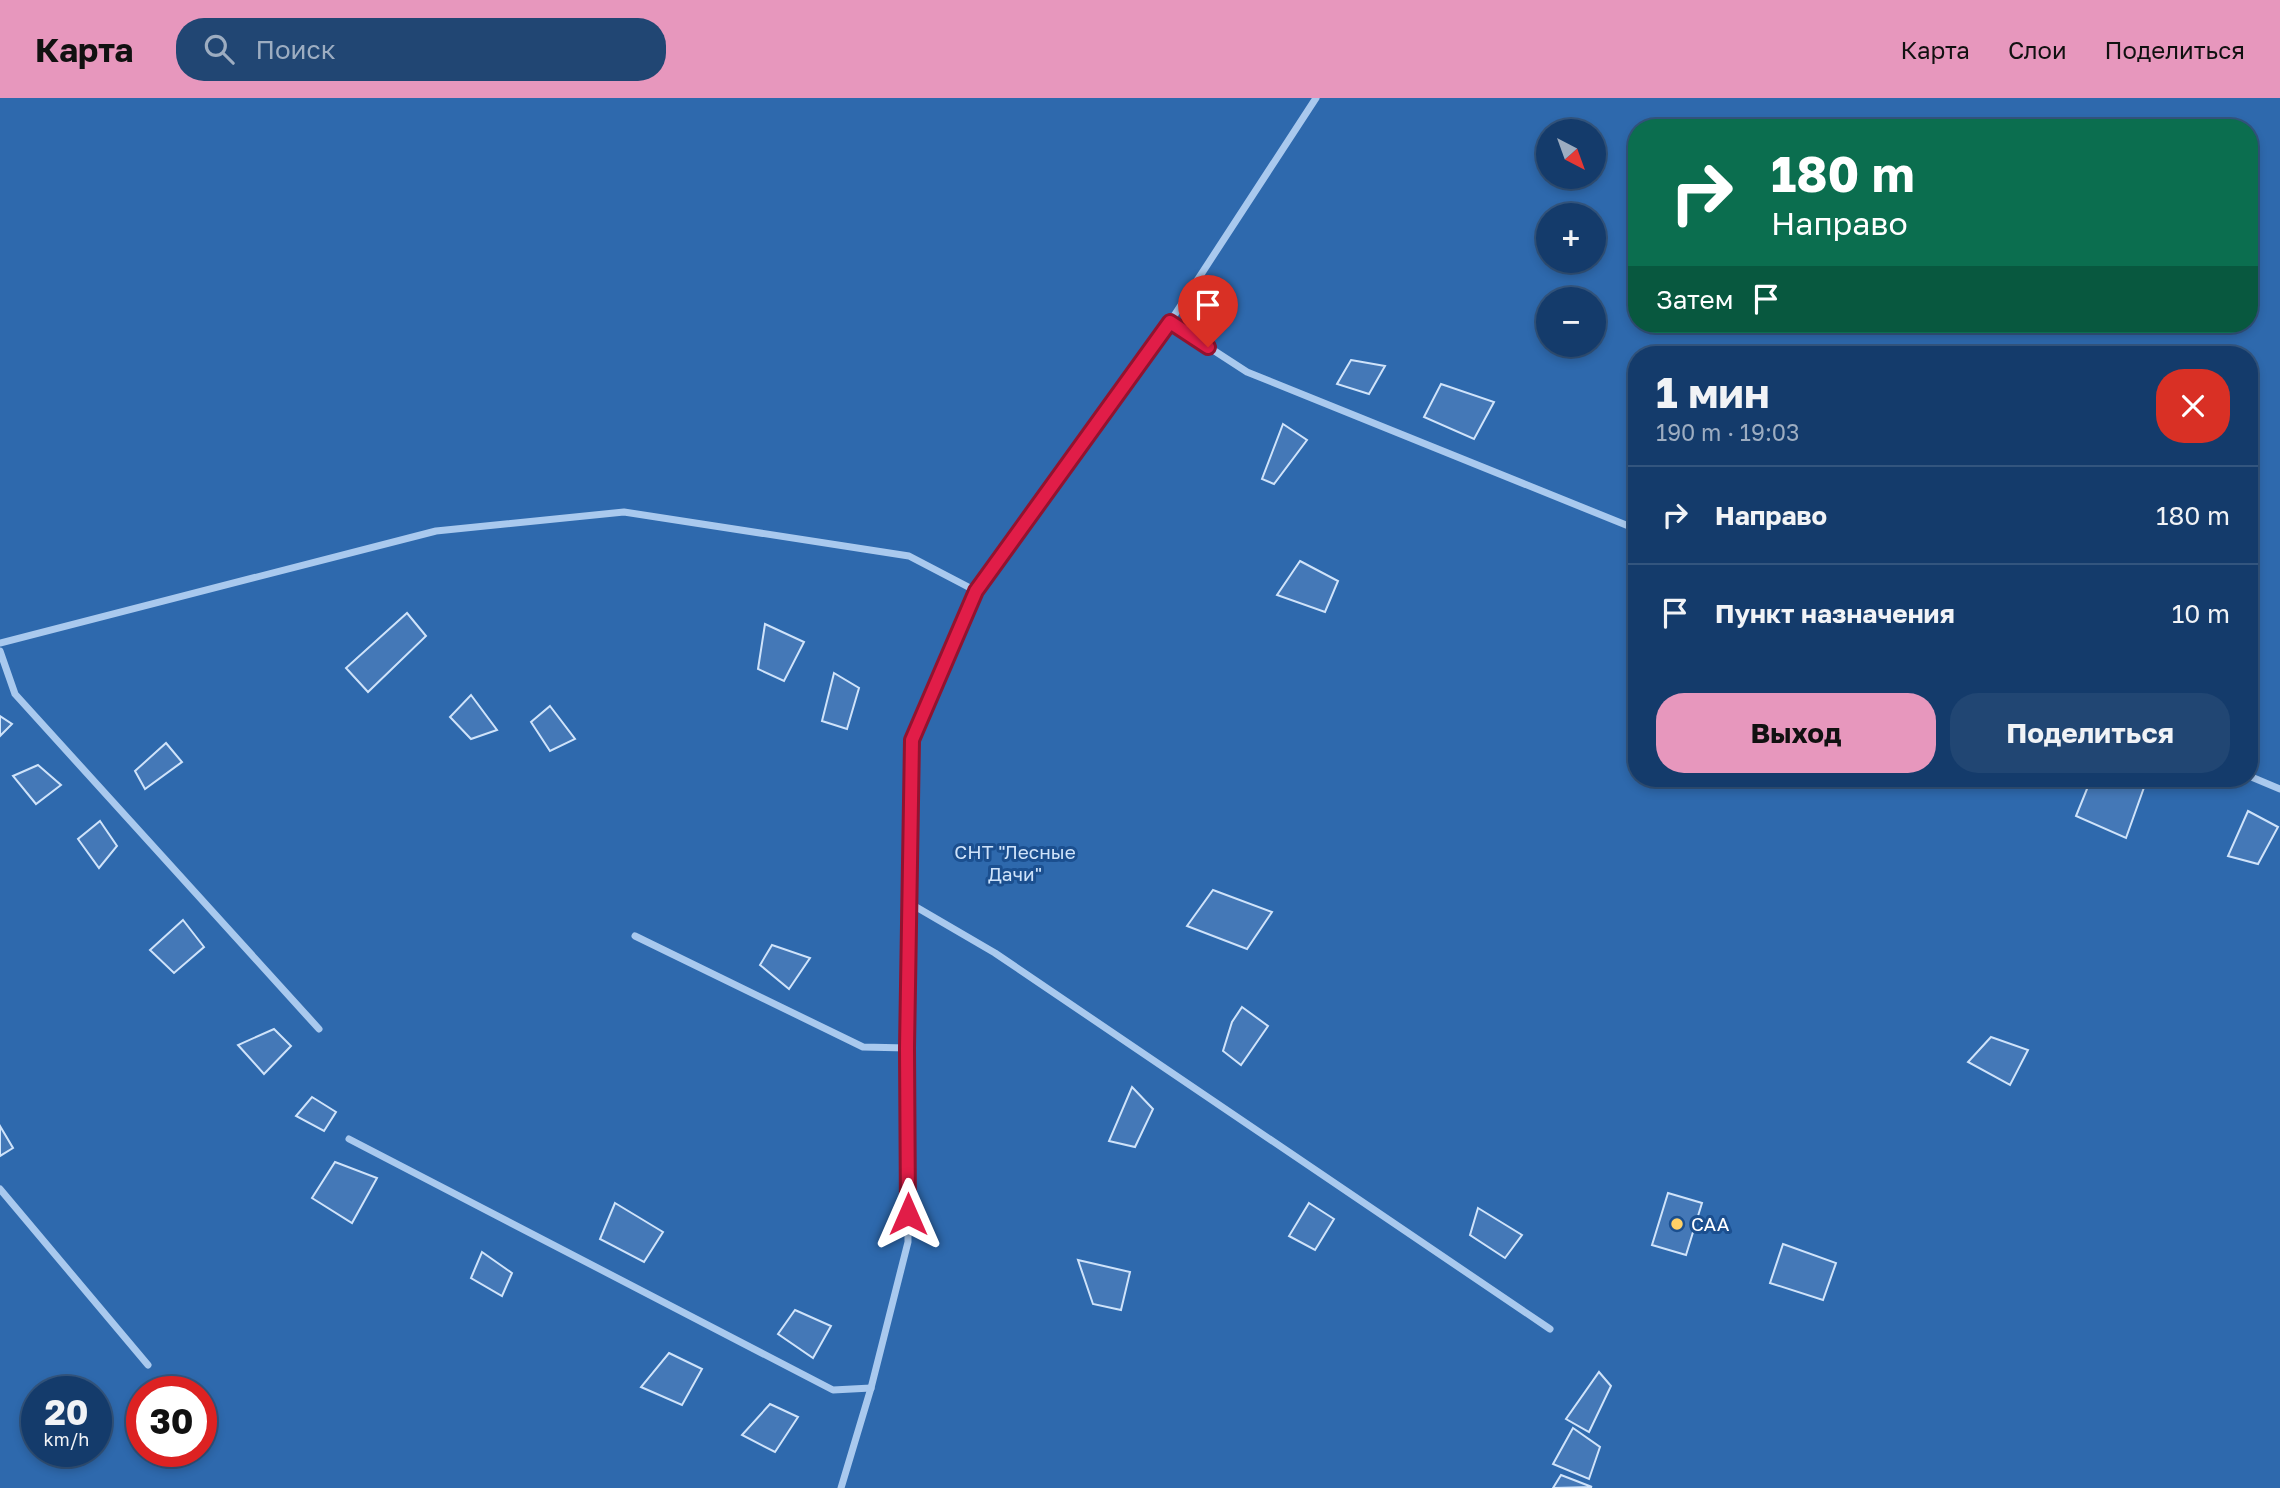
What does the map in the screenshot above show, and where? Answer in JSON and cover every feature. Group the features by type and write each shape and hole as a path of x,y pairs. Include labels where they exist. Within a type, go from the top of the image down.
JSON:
{"street":[{"path":"841,1488 871,1388 908,1242 907,1048 912,740 976,591 1170,322 1316,98"},
{"path":"1170,322 1247,372 1628,526"},
{"path":"0,643 436,531 624,512 909,556 976,591"},
{"path":"0,651 15,694 319,1029"},
{"path":"2258,780 2280,789"},
{"path":"911,905 995,954 1550,1329"},
{"path":"635,936 863,1047 907,1048"},
{"path":"349,1139 833,1390 871,1388"},
{"path":"0,1189 148,1365"}],"green space":[{"name":"СНТ \"Лесные Дачи\"","path":"0,98 2280,98 2280,1488 0,1488"}],"building":[{"path":"1351,360 1385,366 1369,394 1337,384"},
{"path":"1441,384 1494,402 1474,439 1424,417"},
{"path":"1283,424 1307,440 1274,484 1262,479"},
{"path":"1300,561 1338,581 1325,612 1277,595"},
{"path":"407,613 426,636 368,692 346,668"},
{"path":"765,624 804,642 784,681 758,669"},
{"path":"834,673 859,688 847,729 822,721"},
{"path":"471,695 497,730 471,739 450,717"},
{"path":"550,706 575,739 550,751 531,722"},
{"path":"0,716 12,724 0,736"},
{"path":"166,743 182,762 145,789 135,771"},
{"path":"38,765 61,785 36,804 13,776"},
{"path":"2088,787 2144,787 2126,838 2076,816"},
{"path":"2248,811 2278,827 2258,864 2228,856"},
{"path":"100,821 117,846 99,868 78,839"},
{"path":"1213,890 1272,912 1247,949 1187,926"},
{"path":"183,920 204,947 174,973 150,950"},
{"path":"772,945 810,958 789,989 760,965"},
{"path":"1242,1007 1268,1026 1241,1065 1223,1051 1232,1022"},
{"path":"274,1029 291,1046 264,1074 238,1045"},
{"path":"1991,1037 2028,1050 2010,1085 1968,1062"},
{"path":"1132,1087 1153,1109 1135,1147 1109,1141"},
{"path":"312,1097 336,1112 324,1131 296,1116"},
{"path":"0,1126 13,1148 0,1156"},
{"path":"335,1162 377,1178 352,1223 312,1198"},
{"name":"САА","path":"1668,1193 1702,1203 1686,1255 1652,1245"},
{"path":"615,1203 663,1232 644,1262 600,1239"},
{"path":"1309,1203 1334,1219 1315,1250 1289,1236"},
{"path":"1478,1208 1522,1235 1505,1258 1470,1235"},
{"path":"1783,1244 1836,1263 1823,1300 1770,1283"},
{"path":"482,1252 512,1273 502,1296 471,1278"},
{"path":"1078,1260 1130,1272 1121,1310 1093,1304"},
{"path":"795,1310 831,1326 813,1358 778,1334"},
{"path":"669,1353 702,1369 682,1405 641,1387"},
{"path":"1599,1372 1611,1386 1589,1432 1566,1419"},
{"path":"770,1404 798,1417 775,1452 742,1435"},
{"path":"1573,1428 1600,1447 1589,1479 1553,1464"},
{"path":"1561,1475 1592,1487 1553,1488"}],"place":[{"name":"САА","path":"1677,1224"}],"route":[{"path":"908,1214 907,1048 912,740 976,591 1170,322 1208,347"}]}
